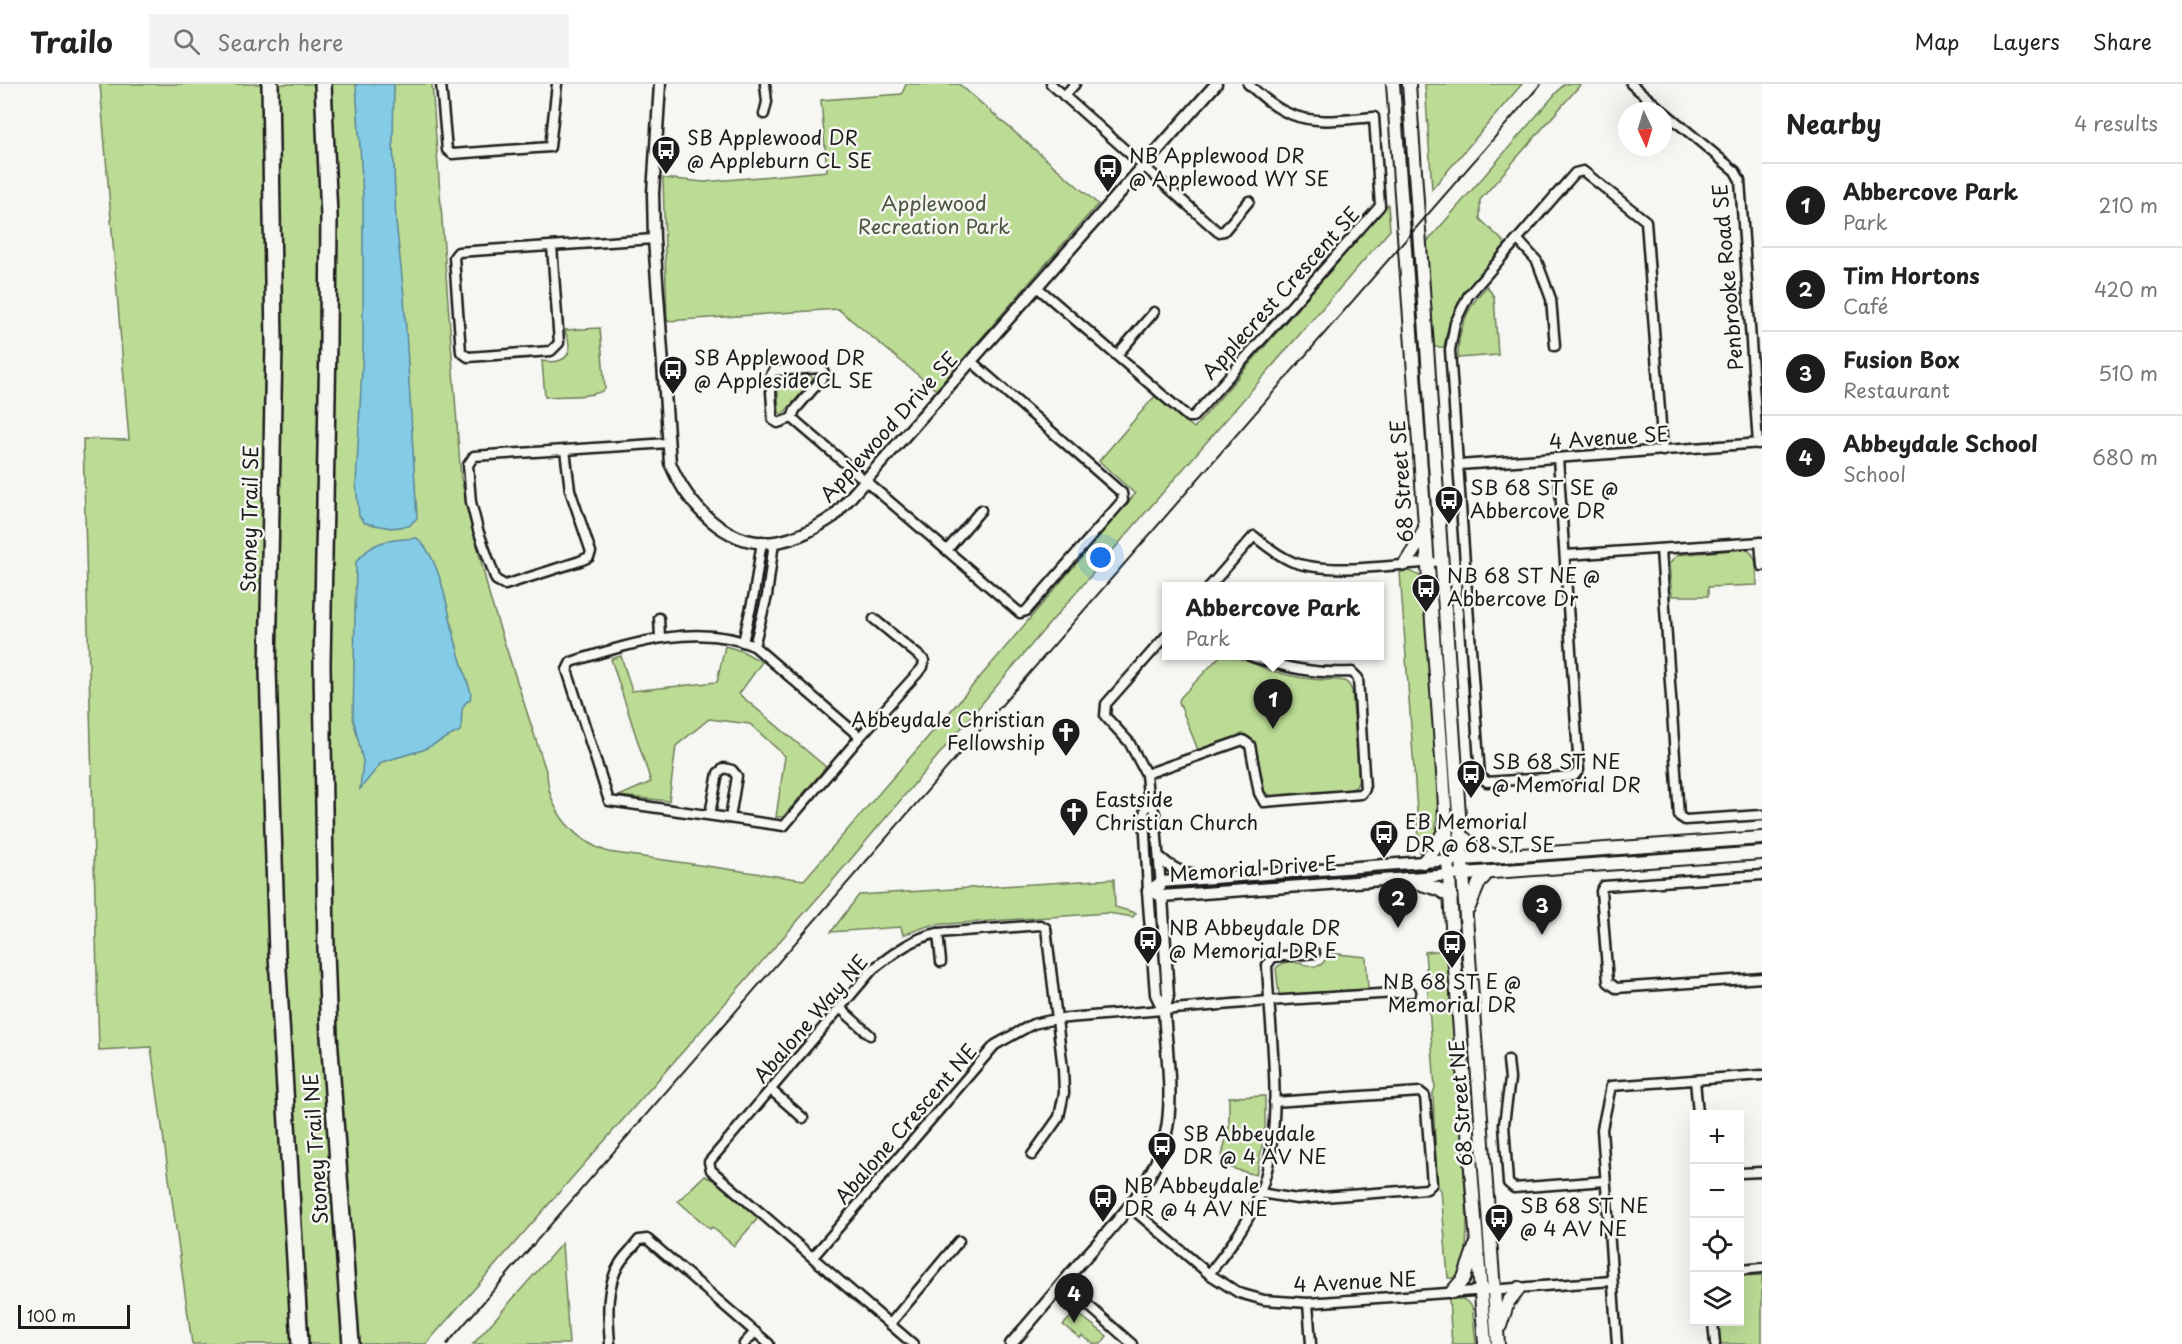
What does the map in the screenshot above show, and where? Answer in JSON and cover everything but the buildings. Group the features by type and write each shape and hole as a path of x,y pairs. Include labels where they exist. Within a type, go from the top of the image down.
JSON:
{"highway":[{"name":"Stoney Trail SE","path":"270,84 274,342 267,670 277,954"},
{"name":"Stoney Trail NE","path":"323,84 329,216 322,664 326,951 329,1036 351,1344"},
{"name":"Stoney Trail NE","path":"277,954 300,1344"}],"main road":[{"name":"68 Street SE","path":"1393,84 1449,875"},
{"name":"68 Street SE","path":"1409,84 1463,860"},
{"path":"1405,564 1425,526"},
{"path":"1423,862 1434,850 1447,826"},
{"path":"1462,836 1478,851 1500,857"},
{"name":"Memorial Drive E","path":"1463,860 1762,838"},
{"name":"Memorial Drive E","path":"1464,874 1762,853"},
{"name":"68 Street NE","path":"1463,860 1488,1290 1485,1344"},
{"path":"1466,917 1476,889 1488,872"},
{"name":"68 Street NE","path":"1449,875 1478,1237 1498,1340"},
{"path":"1405,879 1438,889 1450,897"},
{"path":"1452,1292 1467,1271 1478,1237"},
{"path":"1498,1340 1508,1302 1519,1288"}],"street":[{"path":"441,84 447,150 452,154 550,147 557,84"},
{"name":"Applewood Drive SE","path":"660,84 653,193 654,239 670,463 678,483 703,514 721,528 742,538 762,542 795,537 817,528 834,516 1216,84"},
{"path":"764,114 767,102 765,84"},
{"path":"1051,84 1218,231 1224,231 1249,201"},
{"path":"1064,96 1075,84"},
{"name":"Applecrest Crescent SE","path":"1036,287 1188,417 1193,417 1380,206 1374,117 1319,121 1290,114 1269,102 1248,84"},
{"name":"Penbrooke Road SE","path":"1631,84 1735,171 1740,180 1760,444"},
{"path":"1558,458 1579,770 1574,776 1487,782 1480,776 1450,350 1455,323 1468,296 1575,173 1583,171 1646,221 1663,451"},
{"path":"552,246 559,342 551,351 468,357 461,352 453,257 458,252 654,239"},
{"path":"1518,240 1537,261 1551,299 1555,346"},
{"path":"1117,355 1154,312"},
{"path":"1751,345 1762,345"},
{"path":"792,418 1020,613 1026,611 1123,500 1122,493 972,362"},
{"path":"822,368 825,375 795,410 792,418 778,423 773,420 770,377 773,371 822,368"},
{"path":"566,450 570,490 591,552 589,557 505,585 496,580 478,530 471,502 468,465 474,456 669,443"},
{"name":"4 Avenue SE","path":"1459,465 1760,444"},
{"path":"947,550 981,510"},
{"path":"1214,582 1254,536 1293,562 1330,569 1443,561"},
{"path":"743,642 754,594 762,542"},
{"path":"754,646 767,596 774,542"},
{"path":"1566,555 1761,542 1762,566"},
{"path":"1661,549 1679,816 1685,820 1762,815"},
{"path":"754,594 767,596"},
{"path":"659,618 660,637"},
{"path":"860,737 754,646 743,642 707,636 660,637 571,662 567,670 609,801 784,826 923,667 924,660 874,619"},
{"path":"1011,1344 1130,1207 1149,1179 1159,1158 1167,1132 1170,1105 1164,1011 1168,996 1155,813 1148,796 1146,774 1129,742 1105,716 1107,704 1162,642"},
{"path":"1146,774 1243,740 1250,745 1259,793 1264,802 1361,794 1365,789 1358,678 1352,672 1322,674 1285,668 1262,660"},
{"path":"710,814 718,773 724,768 732,770 737,776 730,818"},
{"path":"1148,796 1144,814 1156,994 1164,1011"},
{"path":"1160,858 1184,874 1204,878"},
{"name":"Memorial Drive E","path":"1149,891 1161,882 1463,860"},
{"name":"Memorial Drive E","path":"1149,891 1162,896 1464,874"},
{"path":"1762,875 1604,886 1601,891 1608,982 1617,988 1762,978"},
{"name":"Abalone Way NE","path":"813,1257 711,1170 709,1162 873,969 899,949 926,935 1040,925 1046,928 1056,1018"},
{"path":"938,933 941,962"},
{"path":"1209,1274 1239,1235 1260,1193 1270,1153 1274,1102 1267,965 1273,957 1315,953"},
{"name":"Abalone Crescent NE","path":"813,1257 996,1045 1033,1023 1056,1018 1164,1011 1268,1000 1411,992"},
{"path":"840,1008 870,1035"},
{"path":"1032,1155 1059,1117 1064,1093 1056,1018"},
{"path":"1508,1060 1510,1079 1504,1124 1508,1183 1514,1188 1605,1181"},
{"path":"1617,1344 1602,1129 1611,1086 1762,1075"},
{"path":"1695,1080 1698,1110"},
{"path":"771,1090 802,1118"},
{"path":"1260,1193 1297,1200 1427,1189 1432,1184 1425,1096 1420,1092 1274,1102"},
{"path":"1744,1173 1762,1172"},
{"name":"4 Avenue NE","path":"1130,1207 1209,1274 1239,1293 1264,1300 1308,1303 1612,1281"},
{"path":"610,1344 608,1303 612,1280 620,1263 639,1240 648,1239 769,1344"},
{"path":"890,1323 959,1241"},
{"path":"813,1257 913,1344"},
{"path":"1744,1270 1762,1268"},
{"path":"1063,1283 1132,1344"},
{"path":"1308,1303 1311,1344"},
{"path":"1713,1326 1714,1344"},
{"path":"744,1344 755,1332"}],"green space":[{"path":"100,84 432,84 461,479 490,598 558,812 574,832 584,840 608,852 804,880 1135,494 1099,461 1155,396 1194,428 1388,204 1390,230 1043,631 829,885 426,1344 192,1344 151,1047 99,1050 83,439 129,440"},
{"name":"Applewood Recreation Park","path":"906,84 959,84 1098,204 936,390 838,309 667,321 663,178 704,182 827,171 821,100 902,94"},
{"path":"1425,84 1522,84 1432,189"},
{"path":"1564,84 1581,84 1480,200 1480,219 1506,244 1476,279 1459,304 1452,317 1444,347 1434,347 1426,243"},
{"path":"1487,286 1494,297 1498,355 1458,358 1459,337 1465,319 1474,302"},
{"path":"600,328 605,389 593,394 545,397 542,361 556,361 567,355 569,344 565,330"},
{"path":"809,375 813,378 812,381 782,415 779,412 777,379"},
{"path":"1745,549 1755,559 1757,585 1708,587 1708,596 1672,596 1669,564 1677,555"},
{"path":"1410,571 1422,577 1424,582 1439,778 1434,840 1427,851 1420,854 1400,572"},
{"path":"725,646 742,651 762,662 739,694 826,767 783,817 776,817 785,756 750,724 709,719 676,746 669,801 619,796 651,782 611,659 621,656 632,691 717,682"},
{"path":"1216,660 1242,660 1291,676 1346,682 1352,691 1359,780 1356,787 1349,790 1272,796 1264,792 1255,743 1250,737 1239,736 1198,750 1179,702 1180,698"},
{"path":"1114,879 1115,907 1136,913 1133,917 1108,913 931,925 903,935 901,927 831,932 859,895"},
{"path":"1445,950 1449,954 1467,1220 1464,1259 1454,1278 1448,1278 1441,1190 1437,1186 1433,1093 1435,1088 1425,952"},
{"path":"1328,953 1366,957 1368,989 1279,995 1276,968 1291,962 1319,966 1324,962"},
{"path":"1265,1096 1265,1133 1256,1175 1220,1165 1229,1125 1229,1097"},
{"path":"704,1176 718,1182 758,1218 734,1246 678,1201"},
{"path":"562,1243 569,1344 473,1344"},
{"path":"1762,1275 1762,1344 1719,1344 1718,1326 1744,1326 1744,1276"},
{"path":"1449,1299 1463,1299 1472,1306 1476,1344 1452,1344"},
{"path":"1076,1312 1107,1336 1101,1344 1094,1344 1082,1336 1080,1338 1063,1325"}],"water":[{"path":"356,84 394,84 393,141 396,221 404,296 417,518 409,526 391,528 365,523 359,516 356,484 363,348 363,196"},
{"path":"417,538 425,547 438,572 471,693 470,700 462,710 460,731 423,750 382,762 360,789 363,761 353,718 356,562 363,554 383,542"}],"railway":[{"path":"447,1344 1541,84"}],"place":[{"name":"SB Applewood DR @ Appleburn CL SE","path":"666,176"},
{"name":"NB Applewood DR @ Applewood WY SE","path":"1108,194"},
{"name":"SB Applewood DR @ Appleside CL SE","path":"673,396"},
{"name":"SB 68 ST SE @ Abbercove DR","path":"1449,526"},
{"name":"NB 68 ST NE @ Abbercove Dr","path":"1426,614"},
{"name":"Abbercove Park","path":"1273,729"},
{"name":"Abbeydale Christian Fellowship","path":"1066,758"},
{"name":"SB 68 ST NE @ Memorial DR","path":"1471,800"},
{"name":"Eastside Christian Church","path":"1074,838"},
{"name":"EB Memorial DR @ 68 ST SE","path":"1384,860"},
{"name":"Tim Hortons","path":"1398,928"},
{"name":"Fusion Box","path":"1542,935"},
{"name":"NB Abbeydale DR @ Memorial DR E","path":"1148,966"},
{"name":"NB 68 ST E @ Memorial DR","path":"1452,970"},
{"name":"SB Abbeydale DR @ 4 AV NE","path":"1162,1172"},
{"name":"NB Abbeydale DR @ 4 AV NE","path":"1103,1224"},
{"name":"SB 68 ST NE @ 4 AV NE","path":"1499,1244"},
{"name":"Abbeydale School","path":"1074,1323"}]}
